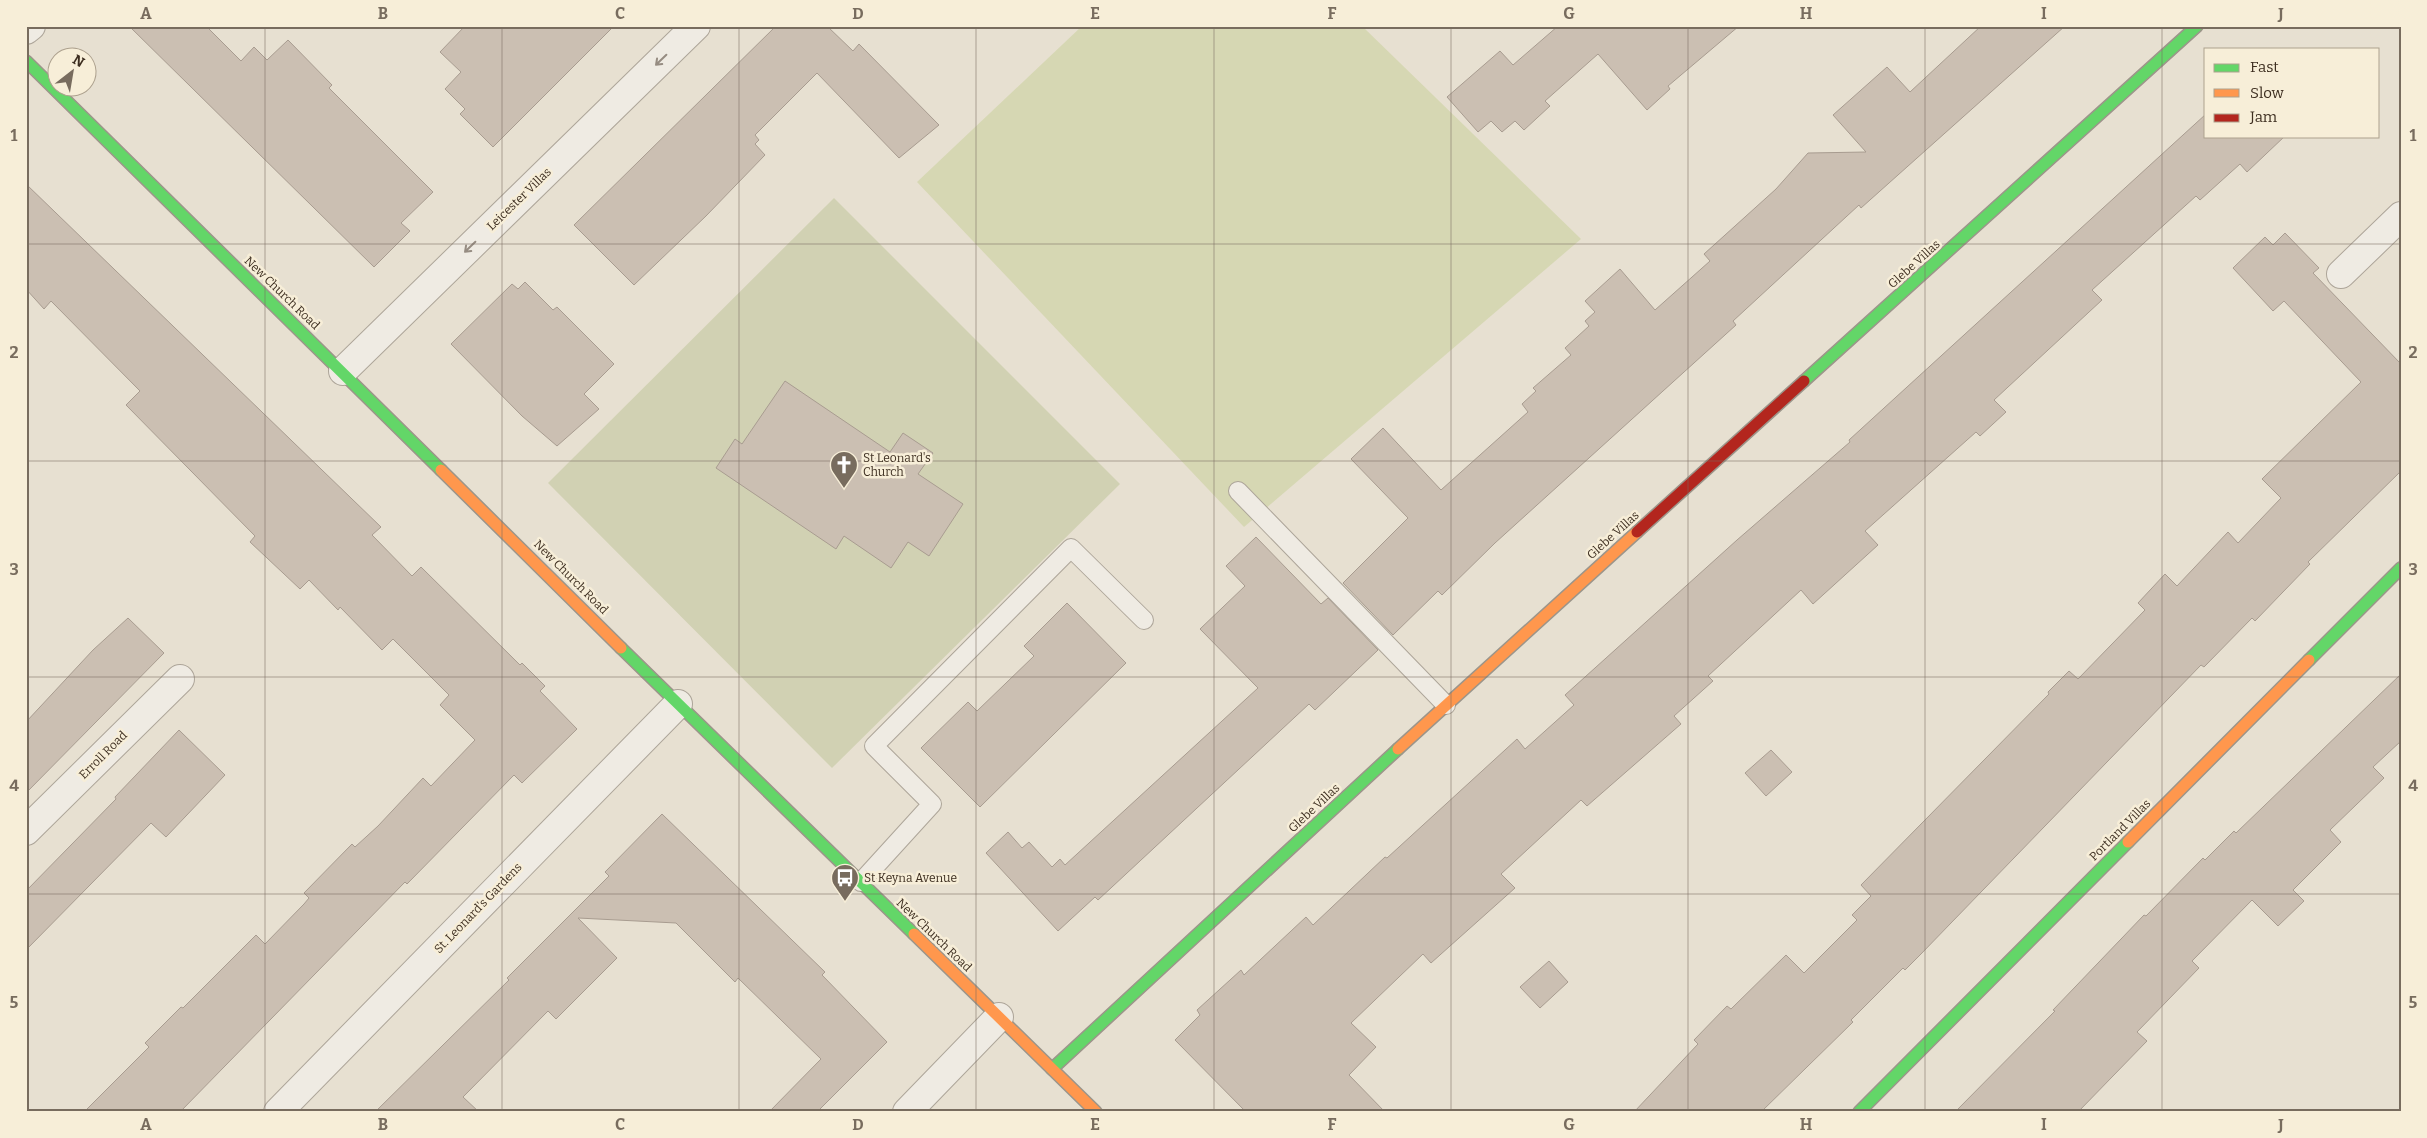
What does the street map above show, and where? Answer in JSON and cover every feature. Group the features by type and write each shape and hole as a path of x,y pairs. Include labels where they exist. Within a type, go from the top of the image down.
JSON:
{"street":[{"path":"26,30 31,26"},
{"name":"Leicester Villas","path":"343,371 696,26"},
{"name":"Glebe Villas","path":"1052,1068 1446,705 2197,26"},
{"name":"New Church Road","path":"26,61 343,371 678,704 1096,1112"},
{"path":"2341,274 2401,216"},
{"name":"Portland Villas","path":"1859,1112 2401,568"},
{"name":"Erroll Road","path":"26,831 180,679"},
{"name":"St. Leonard's Gardens","path":"278,1112 678,704"},
{"path":"907,1112 999,1017"}],"lane":[{"path":"1238,491 1446,705"},
{"path":"861,882 932,804 874,746 1071,548 1144,620"}],"green space":[{"path":"1082,26 1362,26 1581,239 1244,527 917,182"},
{"path":"834,198 1120,484 832,768 548,483"}],"building":[{"path":"129,26 206,26 241,61 254,47 267,60 288,40 332,85 329,88 433,192 401,223 410,231 374,267"},
{"path":"465,26 614,26 493,147 460,114 465,109 445,89 461,72 440,52"},
{"path":"776,26 827,26 853,51 859,44 939,125 899,158 817,73 755,135 759,140 755,144 765,155 706,216 634,285 574,225"},
{"path":"1558,26 1739,26 1668,86 1670,89 1647,110 1598,54 1545,101 1550,106 1524,130 1515,121 1502,132 1491,121 1478,132 1447,97 1500,51 1513,65"},
{"path":"1981,26 2065,26 1861,208 1859,205 1733,321 1736,325 1495,543 1442,595 1438,591 1393,635 1343,583 1408,518 1351,459 1383,428 1441,490 1528,412 1522,404 1536,391 1533,388 1571,355 1565,348 1589,326 1585,321 1595,312 1585,301 1620,269 1655,310 1710,261 1704,254 1776,189 1808,153 1866,152 1833,115 1887,67 1910,92"},
{"path":"2204,116 2204,138 2283,138 2247,172 2240,164 2200,200 2196,196 2092,290 2102,300 1994,400 2006,412 1980,436 1976,432 1865,531 1878,545 1813,604 1801,590 1708,676 1713,681 1674,716 1681,724 1587,806 1581,800 1501,874 1515,888 1431,963 1423,954 1351,1023 1376,1047 1349,1075 1385,1112 1246,1112 1175,1040 1200,1015 1197,1010 1241,970 1244,975 1306,917 1313,925 1385,857 1387,858 1517,739 1525,749 1574,705 1565,695 1737,540 1850,442 1849,440"},
{"path":"26,184 381,527 372,535 412,576 421,567 520,665 522,663 545,686 540,691 577,729 522,783 514,775 407,884 405,882 180,1112 84,1112 149,1047 145,1043 256,935 265,944 309,898 304,893 352,844 355,847 378,826 423,778 431,786 475,740 440,705 449,695 393,639 382,650 340,607 338,610 309,580 300,589 250,542 255,536 126,405 140,391 51,301 44,309 26,289"},
{"path":"2285,233 2319,268 2313,273 2401,364 2401,471 2308,562 2310,564 2255,621 2252,618 2204,667 2201,665 1920,955 1905,970 1903,968 1851,1020 1853,1022 1761,1112 1634,1112 1698,1044 1694,1040 1727,1006 1731,1009 1786,955 1804,973 1857,920 1852,915 1871,896 1861,885 2049,694 2048,692 2069,671 2078,679 2145,610 2138,603 2165,574 2177,586 2228,532 2238,543 2281,498 2262,479 2361,382 2284,301 2273,311 2233,268 2265,237 2273,245"},
{"path":"525,282 553,310 557,307 614,364 584,394 599,409 557,446 522,416 451,344 512,284 518,289"},
{"name":"St Leonard's Church","path":"785,381 890,452 903,433 933,453 918,474 963,504 929,556 908,542 891,568 844,536 836,549 716,468 735,439 742,444"},
{"path":"1256,537 1321,604 1328,598 1378,650 1315,710 1309,704 1098,900 1095,897 1058,931 986,853 1008,832 1022,848 1029,842 1052,867 1060,859 1065,865 1258,688 1200,629 1245,586 1226,566"},
{"path":"1067,603 1126,663 980,807 921,748 968,702 977,711 1034,656 1024,646"},
{"path":"128,618 164,653 26,793 26,722 93,650"},
{"path":"2401,674 2401,741 2373,767 2384,778 2330,830 2341,842 2293,890 2304,901 2278,926 2252,900 2192,961 2199,968 2137,1032 2147,1041 2078,1112 1955,1112 2055,1011 2053,1010 2144,915 2146,916 2203,858 2205,860 2234,831 2236,833"},
{"path":"179,730 225,775 166,837 151,823 26,950 26,891 116,799 115,797"},
{"path":"1771,750 1792,772 1766,796 1745,773"},
{"path":"662,814 825,972 822,975 887,1042 817,1112 769,1112 821,1059 738,978 735,982 676,923 578,918 617,958 556,1019 548,1011 463,1097 479,1112 375,1112 509,980 507,978 609,876 605,872"},
{"path":"1549,961 1568,982 1540,1008 1520,987"}],"traffic: fast":[{"path":"1804,381 2197,26"},
{"path":"26,61 441,470"},
{"path":"2309,660 2401,568"},
{"path":"621,648 914,934"},
{"path":"1052,1069 1398,749"},
{"path":"1859,1112 2128,842"}],"traffic: slow":[{"path":"441,470 621,648"},
{"path":"1398,749 1637,532"},
{"path":"2128,842 2309,660"},
{"path":"914,934 1096,1112"}],"traffic: jam":[{"path":"1637,532 1804,381"}],"place":[{"name":"St Leonard's Church","path":"844,489"},
{"name":"St Keyna Avenue","path":"845,902"}]}
